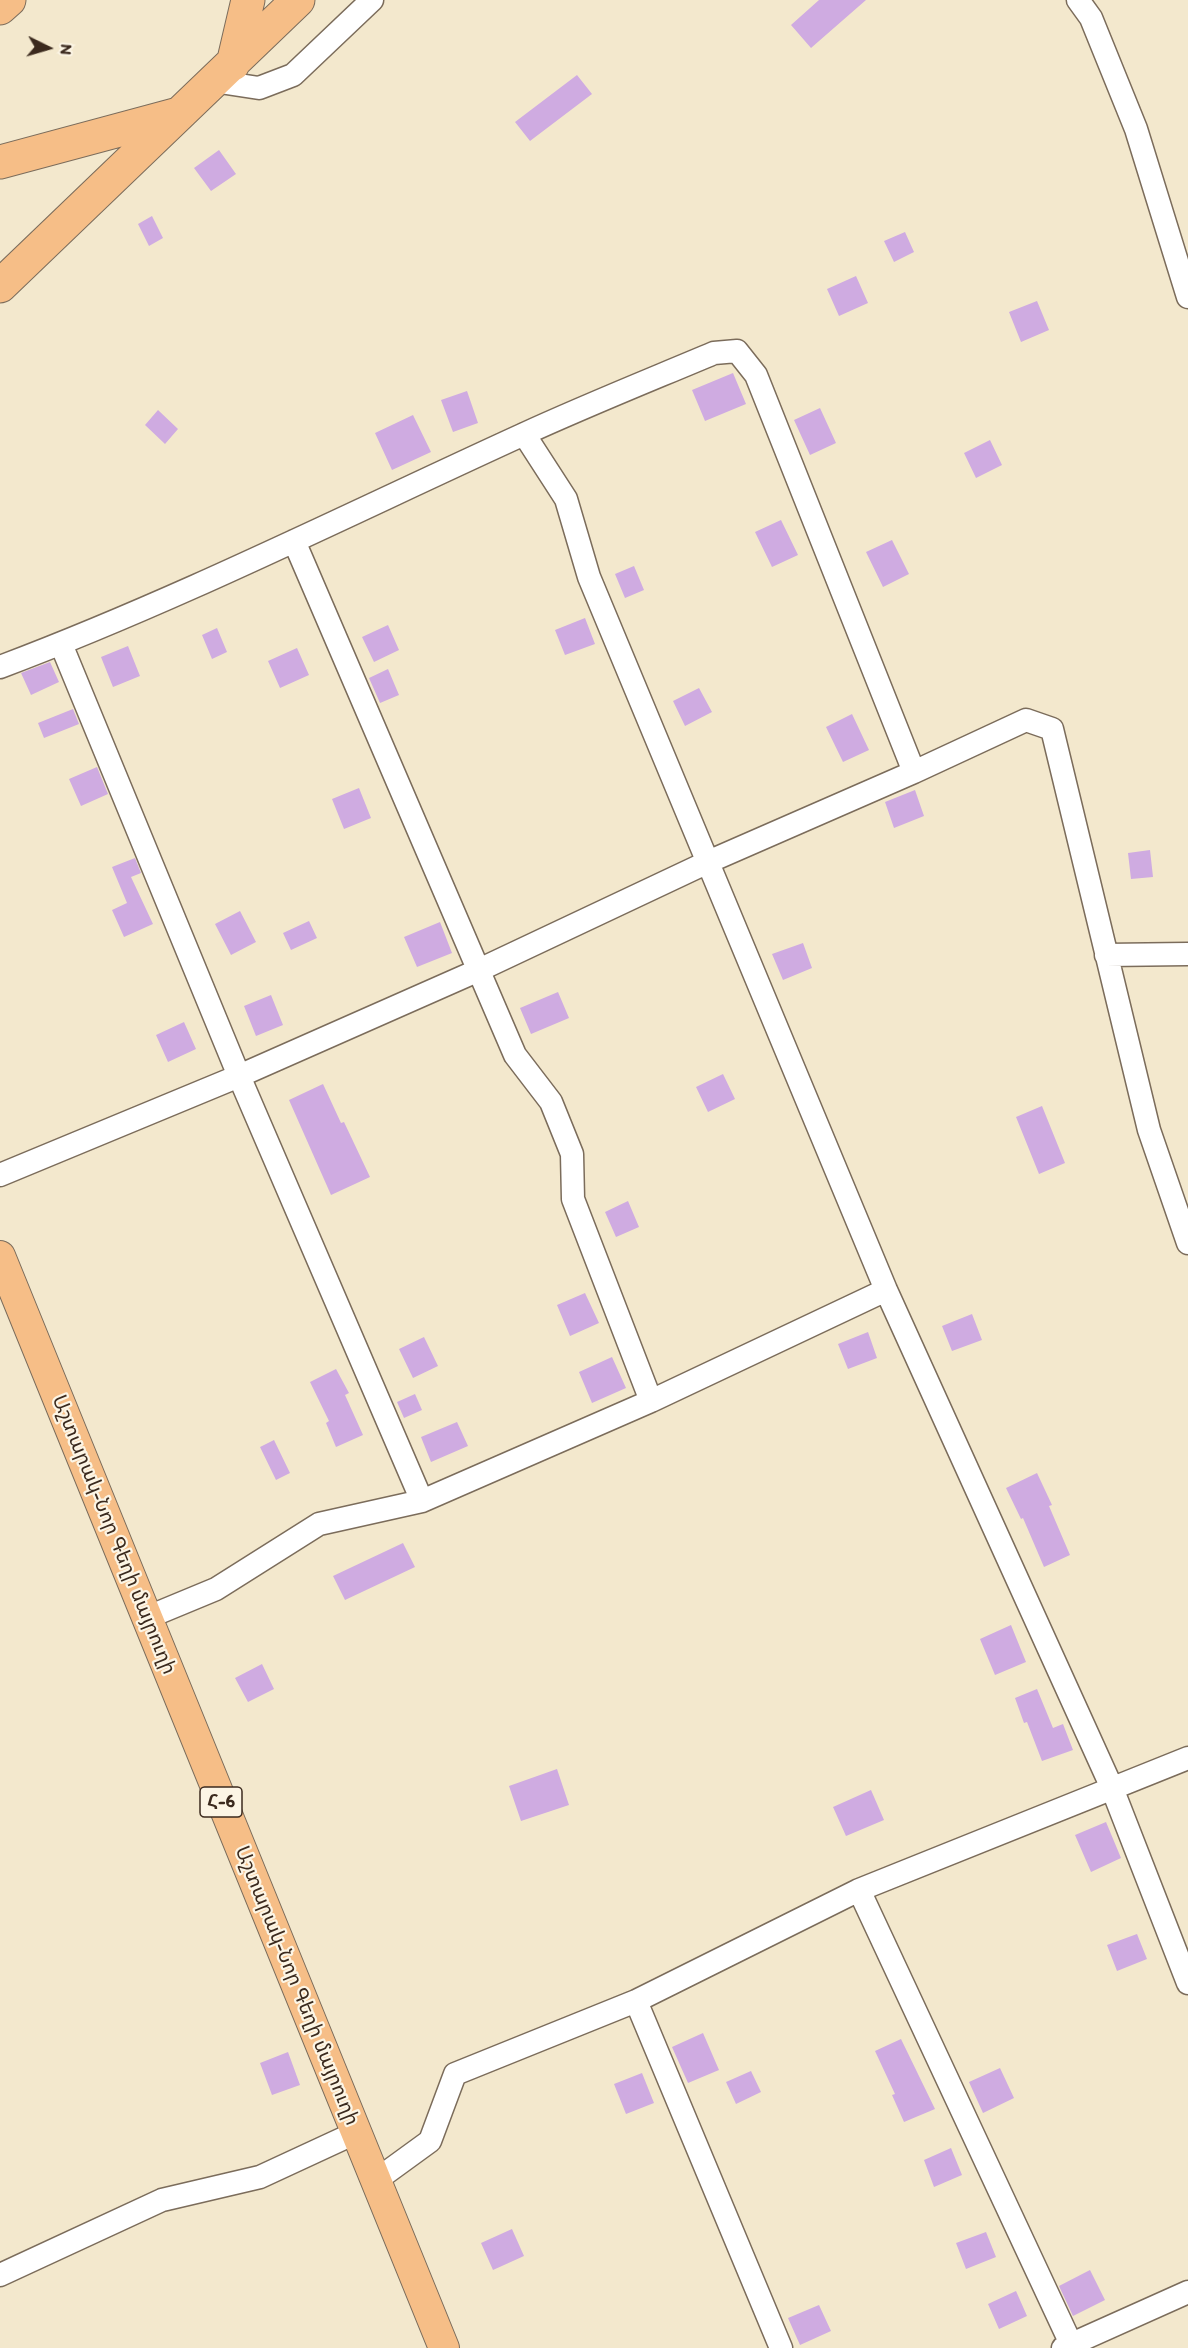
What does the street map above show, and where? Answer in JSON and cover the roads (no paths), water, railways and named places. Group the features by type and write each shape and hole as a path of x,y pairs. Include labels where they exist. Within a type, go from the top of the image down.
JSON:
{"highway":[{"path":"0,8 9,0"},
{"path":"223,73 248,0"},
{"path":"0,286 298,0"},
{"path":"0,162 177,114"},
{"path":"0,298 40,249"}],"main road":[{"name":"Աշտարակ-Նոր Գեղի մայրուղի","path":"0,1256 444,2348"}],"street":[{"path":"223,73 259,88 293,75 372,0"},
{"path":"1078,0 1091,18 1136,129 1188,297"},
{"path":"0,667 61,644 294,541 524,434 714,353 737,351 756,375 914,772"},
{"path":"524,434 566,499 589,577 886,1290 1112,1788 1188,1983"},
{"path":"294,541 515,1055 551,1102 572,1154 573,1199 651,1401"},
{"path":"61,644 239,1076 422,1501"},
{"path":"0,1175 239,1076 479,970 708,862 914,772 1026,720 1052,729 1149,1130 1188,1243"},
{"path":"1106,955 1188,954"},
{"path":"146,1618 216,1589 319,1524 422,1501 651,1401 886,1290"},
{"path":"375,2181 430,2141 455,2074 636,2001 859,1890 1188,1758"},
{"path":"859,1890 1067,2346 1188,2292"},
{"path":"636,2001 781,2348"},
{"path":"0,2275 162,2200 260,2177 356,2133"}]}
